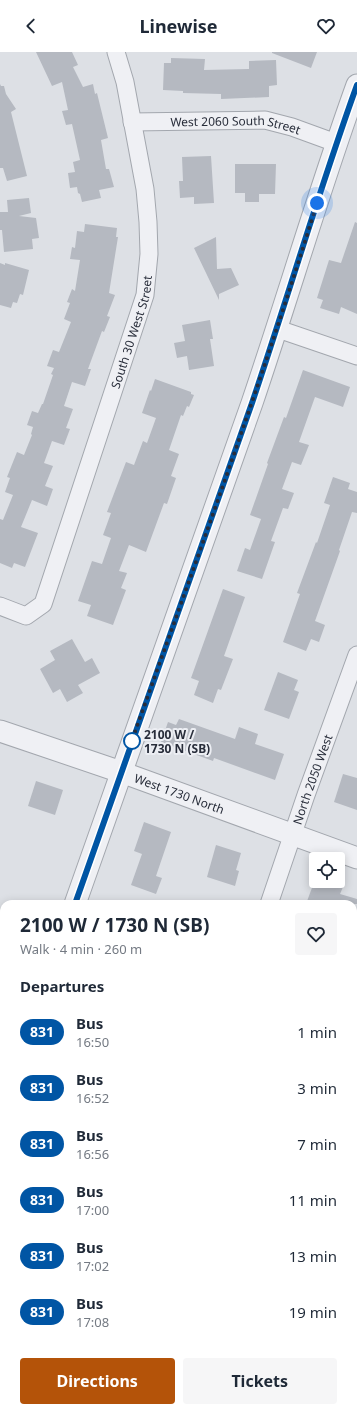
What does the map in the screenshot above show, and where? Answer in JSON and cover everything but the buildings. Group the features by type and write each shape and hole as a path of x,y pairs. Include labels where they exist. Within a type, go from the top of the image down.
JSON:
{"street":[{"name":"South 30 West Street","path":"0,606 26,616 44,604 145,295 149,254 145,189 125,82 116,52"},
{"path":"76,900 278,329 336,143 357,85"},
{"name":"West 2060 South Street","path":"132,122 265,120 292,127 336,143"},
{"path":"278,329 357,356"},
{"name":"North 2050 West","path":"270,900 357,655"},
{"name":"West 1730 North","path":"0,732 121,772 357,858"}],"bus line":[{"name":"831","path":"76,900 278,329 336,143 357,85"}],"place":[{"name":"2100 W / 1730 N (SB)","path":"132,741"}],"route":[{"path":"132,741 131,743 278,329 317,203"}]}
